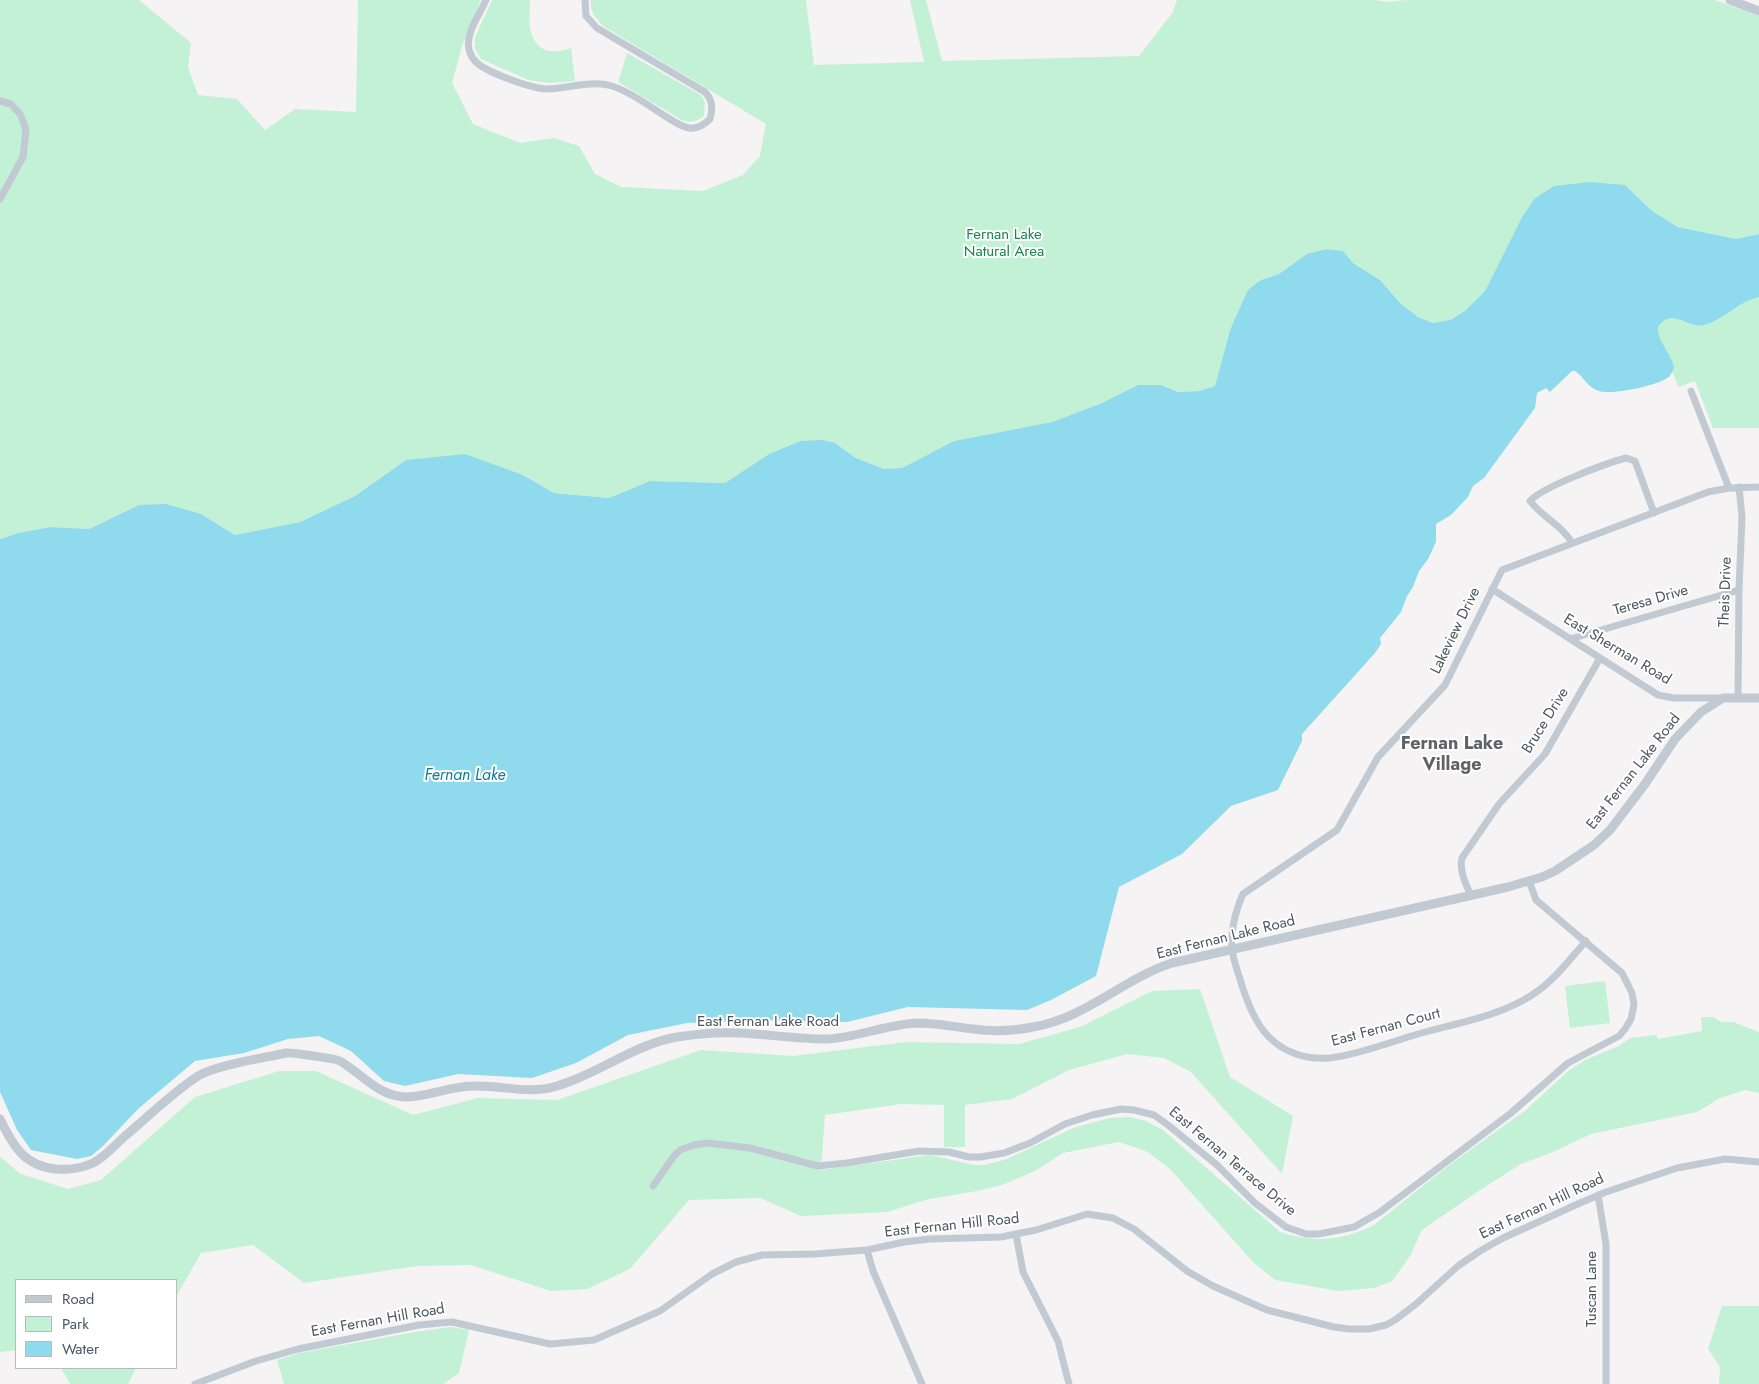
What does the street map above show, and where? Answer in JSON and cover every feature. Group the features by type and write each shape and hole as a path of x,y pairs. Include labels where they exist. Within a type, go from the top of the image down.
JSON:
{"street":[{"path":"486,0 469,38 469,50 477,63 512,80 541,88 596,84 613,86 676,123 688,128 700,126 710,119 711,100 704,92 597,28 586,16 584,0"},
{"path":"1730,0 1759,11"},
{"path":"0,101 11,104 20,114 26,128 23,157 0,200"},
{"path":"1691,391 1729,488"},
{"path":"1572,543 1565,532 1530,501 1546,489 1616,461 1626,458 1635,462 1654,513"},
{"name":"Lakeview Drive","path":"1232,949 1234,926 1239,902 1243,894 1337,830 1378,757 1445,686 1502,570 1708,492 1738,487 1759,487"},
{"name":"Theis Drive","path":"1738,487 1742,517 1738,698"},
{"name":"East Sherman Road","path":"1492,589 1662,696 1759,698"},
{"name":"Teresa Drive","path":"1570,639 1739,590"},
{"name":"Bruce Drive","path":"1471,896 1462,873 1462,858 1499,804 1545,754 1600,658"},
{"name":"East Fernan Lake Road","path":"0,1119 11,1141 28,1160 42,1166 62,1170 78,1168 102,1157 171,1096 200,1075 216,1069 286,1052 338,1060 376,1087 403,1097 474,1086 518,1090 555,1087 574,1080 642,1047 698,1034 737,1033 793,1038 828,1038 918,1023 987,1031 1008,1031 1037,1027 1078,1012 1161,966 1471,896 1529,881 1555,871 1594,845 1610,830 1684,728 1701,712 1723,698"},
{"name":"East Fernan Terrace Drive","path":"653,1186 680,1150 694,1145 707,1143 743,1147 818,1166 919,1151 949,1152 969,1157 980,1157 1004,1153 1065,1124 1092,1114 1121,1109 1154,1115 1168,1125 1216,1165 1255,1203 1286,1228 1306,1234 1319,1234 1354,1227 1380,1212 1511,1113 1568,1063 1615,1039 1622,1033 1631,1019 1634,1009 1632,993 1629,984 1618,969 1536,900 1529,881"},
{"name":"East Fernan Court","path":"1232,949 1249,1008 1262,1030 1282,1048 1294,1054 1308,1058 1328,1058 1509,1007 1533,995 1549,982 1586,941"},
{"name":"East Fernan Hill Road","path":"195,1384 298,1349 419,1325 452,1322 550,1344 594,1340 660,1311 712,1274 736,1262 762,1255 815,1254 867,1250 904,1242 930,1239 985,1238 1036,1230 1087,1214 1113,1218 1134,1229 1187,1271 1213,1286 1267,1310 1334,1328 1361,1330 1380,1327 1395,1320 1416,1304 1458,1266 1480,1251 1503,1238 1598,1195 1677,1168 1725,1159 1759,1162"},
{"name":"Tuscan Lane","path":"1598,1195 1606,1244 1606,1384"},
{"path":"1016,1234 1023,1272 1058,1341 1069,1384"},
{"path":"867,1250 873,1270 922,1384"}],"green space":[{"name":"Fernan Lake Natural Area","path":"0,0 139,0 191,43 188,67 198,95 237,99 265,130 295,109 356,112 358,0 481,0 463,43 452,83 473,124 520,143 554,138 579,146 595,174 621,187 703,191 743,175 760,156 766,124 603,26 592,11 591,0 806,0 814,65 924,62 910,0 926,0 942,61 1139,56 1173,12 1177,0 1374,0 1387,2 1407,0 1715,0 1759,16 1759,234 1736,239 1678,227 1652,211 1625,185 1534,199 1522,217 1485,291 1465,311 1450,320 1433,323 1418,317 1401,304 1380,280 1353,263 1343,251 1326,249 1307,255 1279,274 1261,280 1230,330 1215,386 1199,391 1178,392 1161,385 1138,385 1102,403 1052,422 954,441 902,468 884,469 856,458 835,443 769,454 725,483 650,481 609,498 554,493 523,475 406,460 355,496 300,522 235,535 201,514 139,505 89,529 50,527 18,533 0,539"},
{"path":"492,0 530,0 530,27 535,41 543,49 553,52 571,48 575,81 549,83 528,80 481,59 475,49 475,37"},
{"path":"627,53 701,95 705,102 704,116 693,121 682,120 618,82"},
{"path":"1759,297 1759,428 1713,428 1695,381 1679,387 1672,372 1673,364 1658,336 1658,327 1663,321 1674,318 1695,326 1708,324 1751,299"},
{"path":"1605,981 1610,1023 1570,1028 1565,986"},
{"path":"1200,989 1230,1077 1293,1116 1282,1174 1191,1072 1164,1058 1127,1054 1069,1070 1012,1099 965,1105 965,1147 944,1147 944,1105 901,1104 825,1115 821,1170 930,1155 974,1165 985,1165 1007,1159 1073,1128 1110,1118 1129,1117 1146,1121 1163,1130 1280,1232 1304,1238 1327,1239 1350,1234 1374,1225 1448,1166 1526,1110 1567,1072 1585,1060 1619,1046 1630,1038 1656,1035 1658,1039 1702,1031 1701,1017 1713,1017 1721,1022 1733,1022 1759,1032 1759,1093 1745,1090 1720,1098 1697,1112 1591,1134 1553,1152 1521,1164 1422,1230 1410,1256 1392,1281 1374,1288 1339,1291 1275,1280 1253,1262 1170,1169 1146,1151 1119,1142 1063,1153 1035,1171 1002,1185 929,1199 887,1212 801,1216 760,1198 689,1200 630,1269 587,1289 551,1291 471,1265 417,1266 304,1283 253,1245 201,1253 178,1293 178,1279 15,1279 15,1350 0,1352 0,1157 21,1174 68,1189 101,1180 195,1097 279,1071 316,1071 413,1115 478,1098 557,1100 701,1050 793,1056 906,1042 1019,1044 1080,1027 1152,991"},
{"path":"1722,1306 1759,1306 1759,1384 1719,1384 1720,1367 1708,1349"},
{"path":"451,1327 469,1330 459,1373 443,1384 284,1384 277,1360 299,1353"},
{"path":"62,1369 136,1369 128,1384 70,1384"}],"water":[{"name":"Fernan Lake","path":"1590,182 1625,185 1652,211 1678,227 1736,239 1759,234 1759,297 1745,302 1711,323 1704,325 1698,326 1675,318 1664,321 1658,327 1658,332 1662,343 1671,357 1674,368 1670,376 1661,381 1634,389 1605,392 1595,390 1578,373 1572,371 1550,392 1546,388 1537,393 1535,408 1484,478 1473,486 1468,497 1451,515 1436,524 1436,542 1428,559 1419,571 1401,612 1380,638 1381,644 1375,653 1302,734 1302,741 1278,790 1231,806 1182,854 1119,887 1096,976 1051,1000 1027,1010 908,1007 847,1022 767,1020 687,1023 628,1035 576,1063 532,1078 458,1074 405,1086 384,1081 351,1051 319,1036 288,1039 244,1053 195,1061 138,1109 91,1156 77,1159 31,1150 17,1130 0,1092 0,539 18,533 50,527 89,529 139,505 166,504 201,514 235,535 300,522 355,496 406,460 465,454 523,475 554,493 609,498 650,481 725,483 769,454 801,441 822,440 835,443 856,458 884,469 902,468 954,441 1052,422 1102,403 1138,385 1161,385 1178,392 1199,391 1215,386 1230,330 1248,290 1261,280 1279,274 1307,254 1326,249 1343,251 1353,263 1380,280 1401,304 1418,317 1433,323 1450,320 1465,311 1485,291 1522,217 1534,199 1554,186"}],"district":[{"name":"Fernan Lake Village","path":"1452,755"}]}
